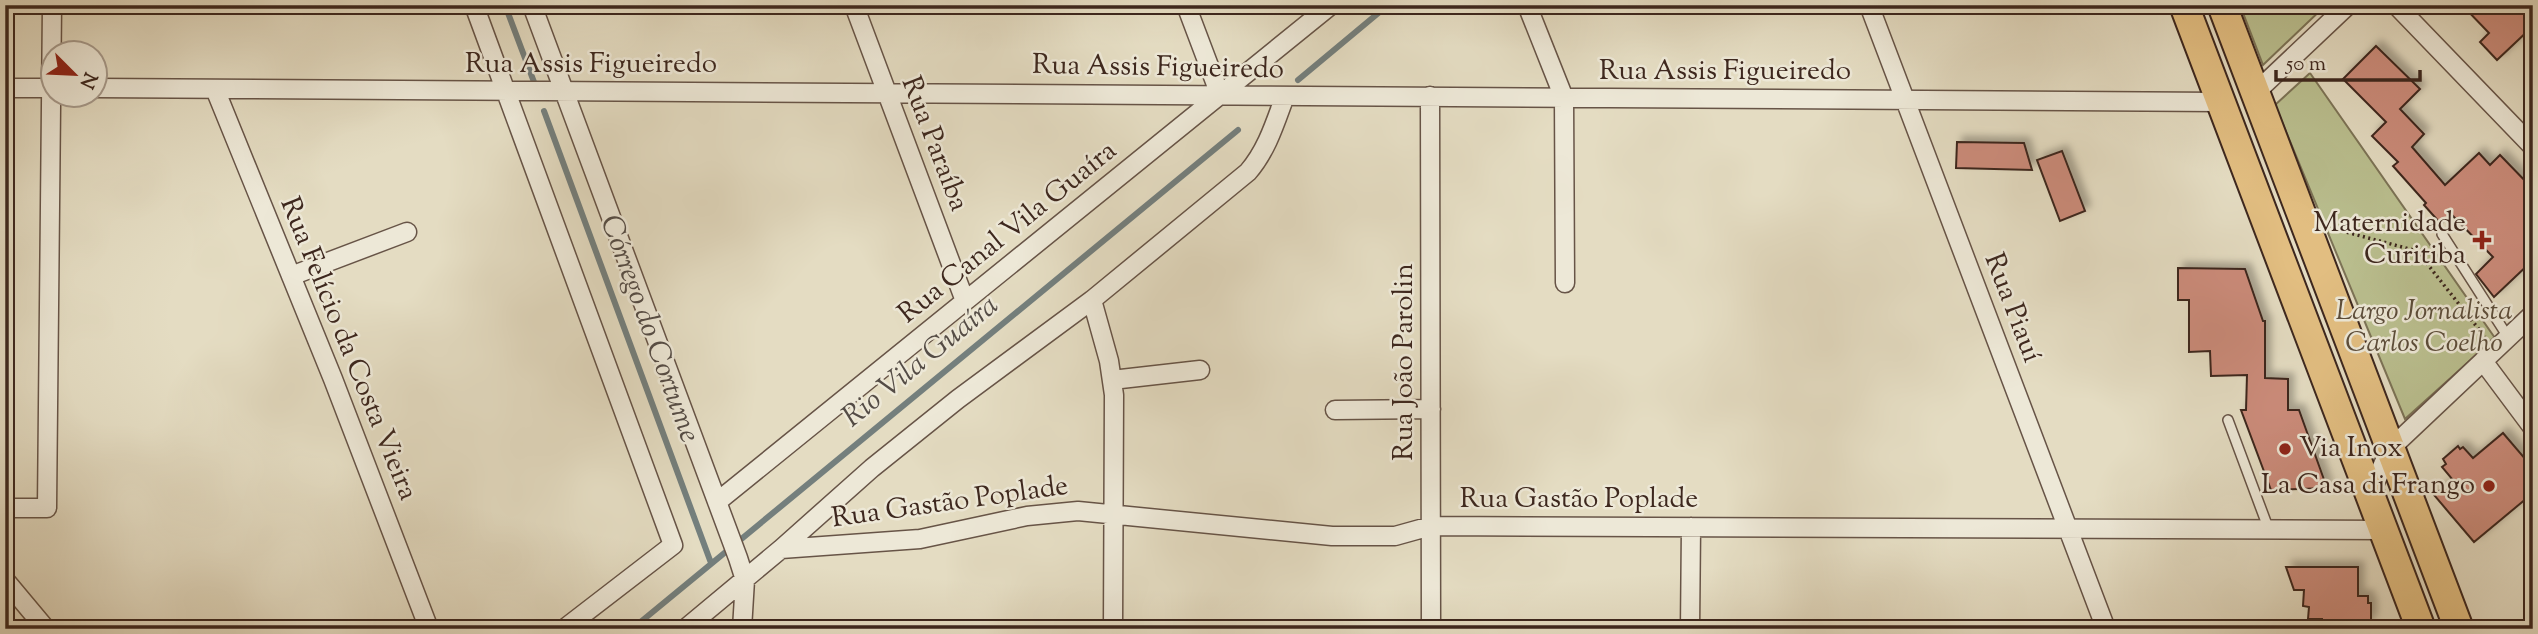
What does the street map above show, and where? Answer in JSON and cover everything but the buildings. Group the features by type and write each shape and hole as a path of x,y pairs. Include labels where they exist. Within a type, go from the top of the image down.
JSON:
{"main road":[{"path":"2184,5 2421,629"},
{"path":"2222,5 2459,629"}],"street":[{"path":"52,5 52,38"},
{"path":"474,5 673,545 564,629"},
{"path":"532,5 738,558 745,580 742,629"},
{"name":"Rua Paraíba","path":"854,5 965,301"},
{"path":"1186,5 1220,95"},
{"name":"Rua Canal Vila Guaíra","path":"717,502 1331,5"},
{"path":"1527,5 1564,98 1564,283"},
{"name":"Rua Piauí","path":"1868,5 2106,629"},
{"path":"2255,93 2348,5"},
{"path":"2396,5 2533,147"},
{"path":"5,88 38,88"},
{"name":"Rua Assis Figueiredo","path":"108,88 2221,102"},
{"name":"Rua Felício da Costa Vieira","path":"215,89 429,629"},
{"path":"685,629 872,468 958,399 1092,300 1248,172 1260,159 1284,96"},
{"name":"Rua João Parolin","path":"1430,96 1431,629"},
{"path":"5,508 47,508 52,108"},
{"path":"291,276 407,232"},
{"path":"1092,300 1112,380 1115,412 1113,629"},
{"path":"2370,494 2390,449 2533,314"},
{"path":"2496,349 2533,428"},
{"path":"1112,380 1200,370"},
{"path":"1335,410 1431,409"},
{"name":"Rua Gastão Poplade","path":"781,549 920,539 1056,512 1114,513 1332,536 1395,536 1431,526 2384,530"},
{"path":"1690,629 1691,527"},
{"path":"5,580 46,629"},
{"path":"695,629 706,612"}],"lane":[{"path":"2442,234 2496,349"},
{"path":"2228,420 2269,530"}],"path":[{"path":"2305,225 2343,230 2417,251 2496,349"}],"green space":[{"path":"2240,5 2326,5 2263,65"},
{"name":"Largo Jornalista Carlos Coelho","path":"2310,73 2495,338 2405,419 2275,105"}],"waterway":[{"name":"Córrego do Cortume","path":"505,5 534,82"},
{"name":"Rio Vila Guaíra","path":"1298,80 1388,5"},
{"name":"Córrego do Cortume","path":"544,111 711,563"},
{"name":"Rio Vila Guaíra","path":"632,629 1238,130"}],"place":[{"name":"Maternidade Curitiba","path":"2482,240"},
{"name":"Via Inox","path":"2285,449"},
{"name":"La Casa di Frango","path":"2489,486"}]}
